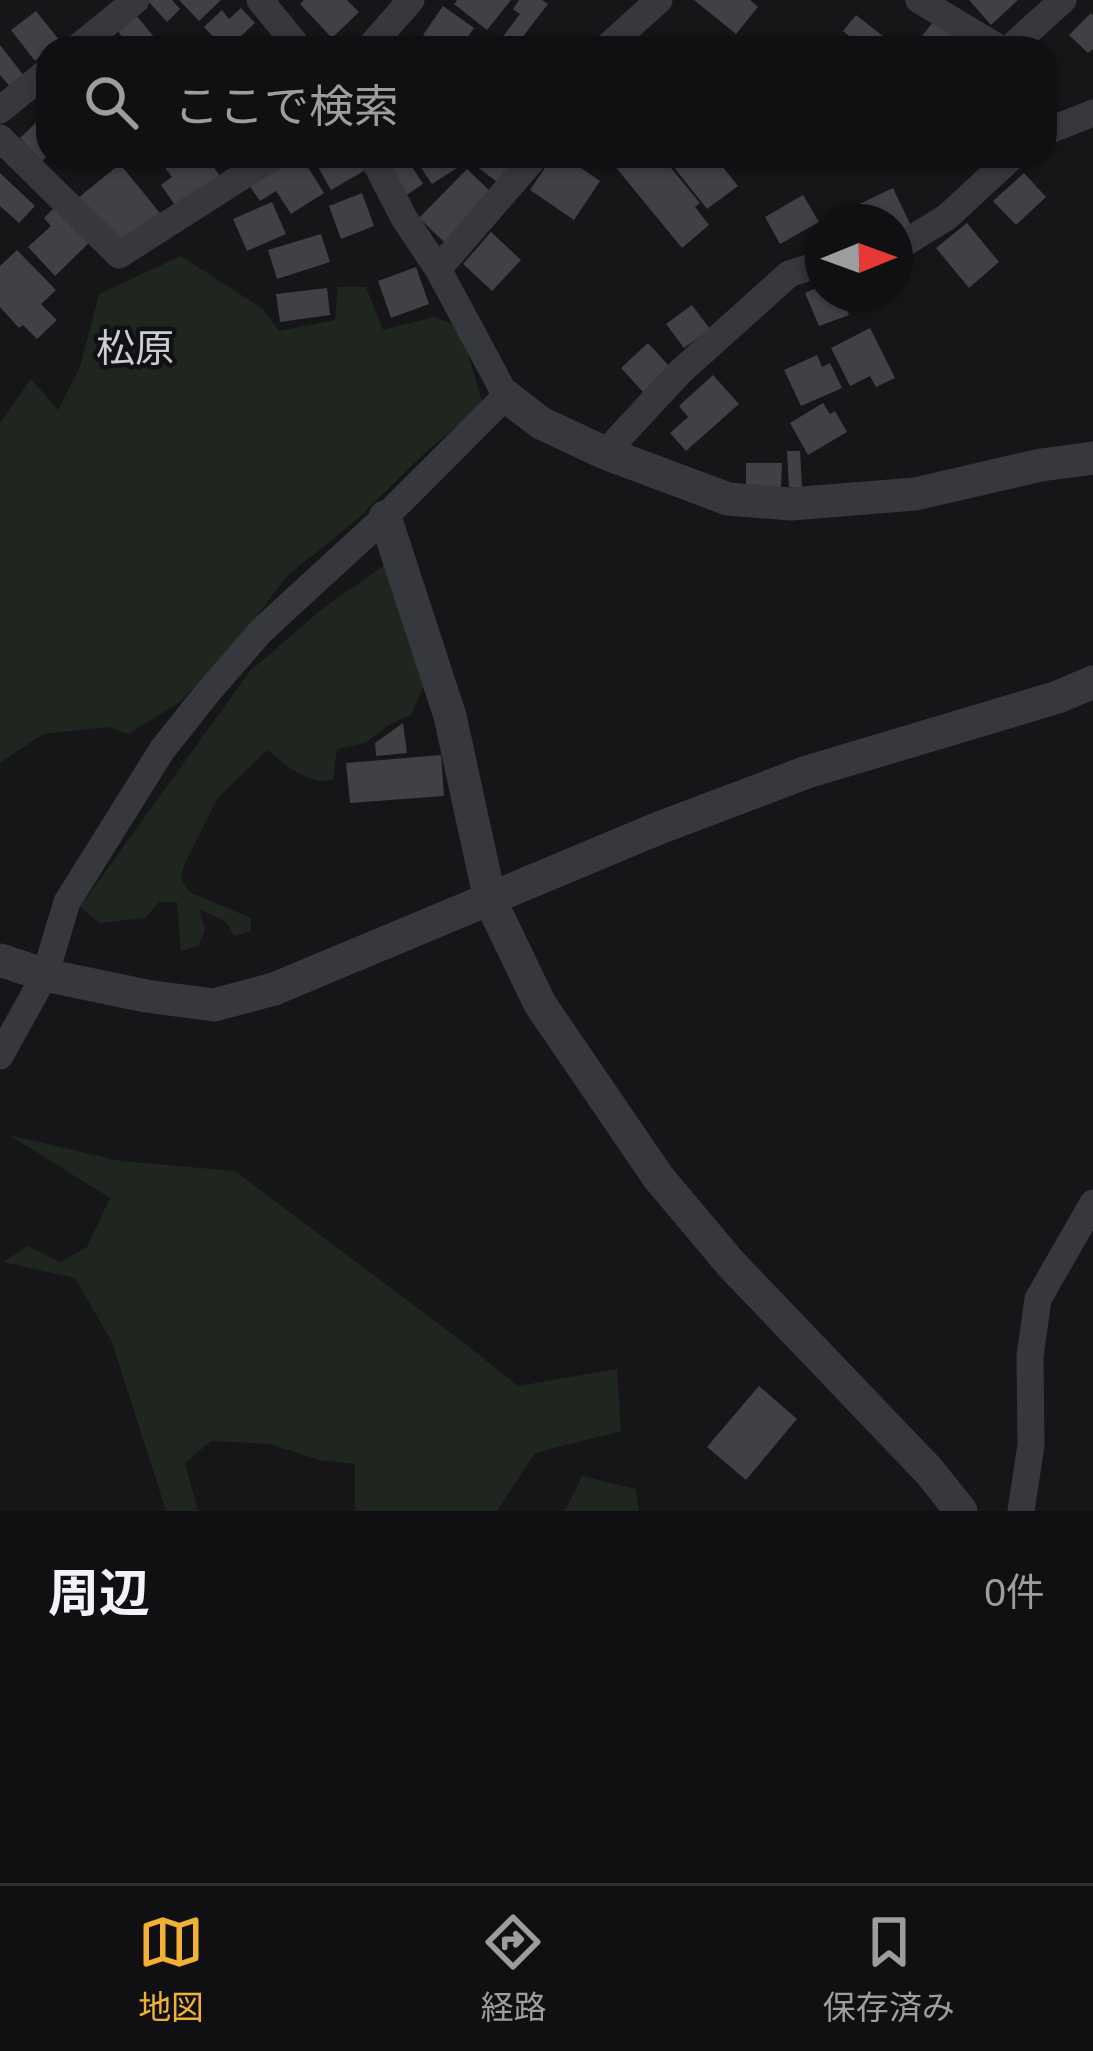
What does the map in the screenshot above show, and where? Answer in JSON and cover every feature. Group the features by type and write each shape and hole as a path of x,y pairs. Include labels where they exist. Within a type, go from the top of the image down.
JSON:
{"street":[{"path":"92,36 136,0"},
{"path":"260,0 289,36"},
{"path":"380,36 411,0"},
{"path":"619,36 659,0"},
{"path":"919,0 979,36"},
{"path":"1023,36 1063,0"},
{"path":"0,110 36,81"},
{"path":"1057,126 1093,113"},
{"path":"0,138 119,255 255,168"},
{"path":"378,168 506,396 541,423 605,453 728,499 790,504 915,494 1093,458"},
{"path":"438,269 526,168"},
{"path":"913,238 946,217 1000,168"},
{"path":"605,453 680,372 789,274 805,269"},
{"path":"0,1057 45,975 67,902 162,750 261,632 506,396"},
{"path":"385,517 451,716 490,900 540,1004 658,1178 730,1264 962,1511"},
{"path":"0,960 45,975 214,1005 274,989 807,772 1058,697 1093,682"},
{"path":"1021,1511 1031,1445 1030,1355 1038,1299 1093,1203"}],"shaded area":[{"path":"181,256 263,309 279,331 335,320 338,287 366,287 383,330 434,317 460,327 483,405 287,576 244,633 180,702 128,734 108,727 43,734 0,763 0,423 31,379 58,410 80,367 99,294"},
{"path":"386,564 427,679 411,715 365,743 337,749 333,780 306,777 267,750 217,799 184,865 181,878 189,892 251,918 251,931 234,936 226,922 199,909 205,930 198,946 181,951 177,902 159,902 145,918 99,923 80,907 250,671 322,609"},
{"path":"9,1135 120,1161 235,1171 518,1386 617,1369 621,1431 535,1453 497,1511 355,1511 355,1464 319,1460 270,1444 211,1441 185,1463 198,1511 166,1511 112,1342 75,1278 3,1262 28,1246 60,1262 87,1247 110,1198"},
{"path":"582,1476 636,1489 639,1511 565,1511"}],"building":[{"path":"147,0 172,0 180,9 167,22"},
{"path":"179,0 221,0 199,21"},
{"path":"304,0 347,0 359,12 330,36 300,4"},
{"path":"457,0 511,0 487,30 454,4"},
{"path":"519,0 548,4 523,36 503,36 520,14 513,9"},
{"path":"694,0 750,0 758,7 736,34"},
{"path":"969,0 1018,0 991,25"},
{"path":"443,6 474,28 468,36 423,35"},
{"path":"241,8 255,23 241,36 213,36 204,27 222,10 229,19"},
{"path":"36,11 56,36 36,36 35,61 11,30"},
{"path":"1091,13 1093,49 1088,53 1069,35"},
{"path":"136,15 153,36 122,36 117,30"},
{"path":"856,15 883,36 849,36 843,31"},
{"path":"934,21 953,36 922,36"},
{"path":"0,45 25,77 11,88 0,75"},
{"path":"36,123 36,155 20,138"},
{"path":"115,168 123,168 160,213 118,248 78,198"},
{"path":"165,168 214,168 220,176 177,208 161,185 172,177"},
{"path":"275,168 308,168 324,193 291,214 276,191 260,201 249,185"},
{"path":"319,168 369,168 331,190"},
{"path":"392,168 413,168 423,184 405,196"},
{"path":"421,168 457,168 432,184"},
{"path":"479,168 514,168 501,185"},
{"path":"545,168 581,168 600,181 574,220 530,190"},
{"path":"616,168 671,168 700,203 695,207 709,225 682,248"},
{"path":"675,168 724,168 738,186 707,209"},
{"path":"467,169 492,193 444,242 419,218"},
{"path":"0,173 35,206 19,223 0,206"},
{"path":"1024,173 1046,197 1016,225 993,201"},
{"path":"893,188 901,204 860,204"},
{"path":"362,193 374,226 341,239 329,206"},
{"path":"803,195 808,204 805,230 780,244 765,217"},
{"path":"60,202 94,238 55,276 28,247 51,226 44,218"},
{"path":"272,202 286,234 247,251 233,219"},
{"path":"967,223 999,262 969,288 936,248"},
{"path":"491,232 521,260 492,291 463,264"},
{"path":"321,234 330,262 277,279 268,250"},
{"path":"17,250 56,290 41,304 57,320 37,339 0,307 0,266"},
{"path":"416,267 429,304 391,318 378,281"},
{"path":"327,288 330,315 280,322 276,294"},
{"path":"692,305 710,329 684,348 666,324"},
{"path":"813,312 849,315 819,326"},
{"path":"870,328 895,378 876,387 870,376 850,386 831,348"},
{"path":"648,343 670,367 643,392 621,368"},
{"path":"817,355 822,367 830,363 842,388 801,406 784,370"},
{"path":"713,375 739,404 686,451 670,433 688,417 679,406"},
{"path":"823,403 830,414 835,411 847,432 808,455 790,423"},
{"path":"787,451 800,451 802,487 789,487"},
{"path":"746,463 782,463 781,487 746,486"},
{"path":"403,723 407,753 376,756 375,743"},
{"path":"441,755 444,796 350,803 346,763"},
{"path":"759,1386 797,1419 746,1480 707,1447"}],"district":[{"name":"松原","path":"135,348"}]}
